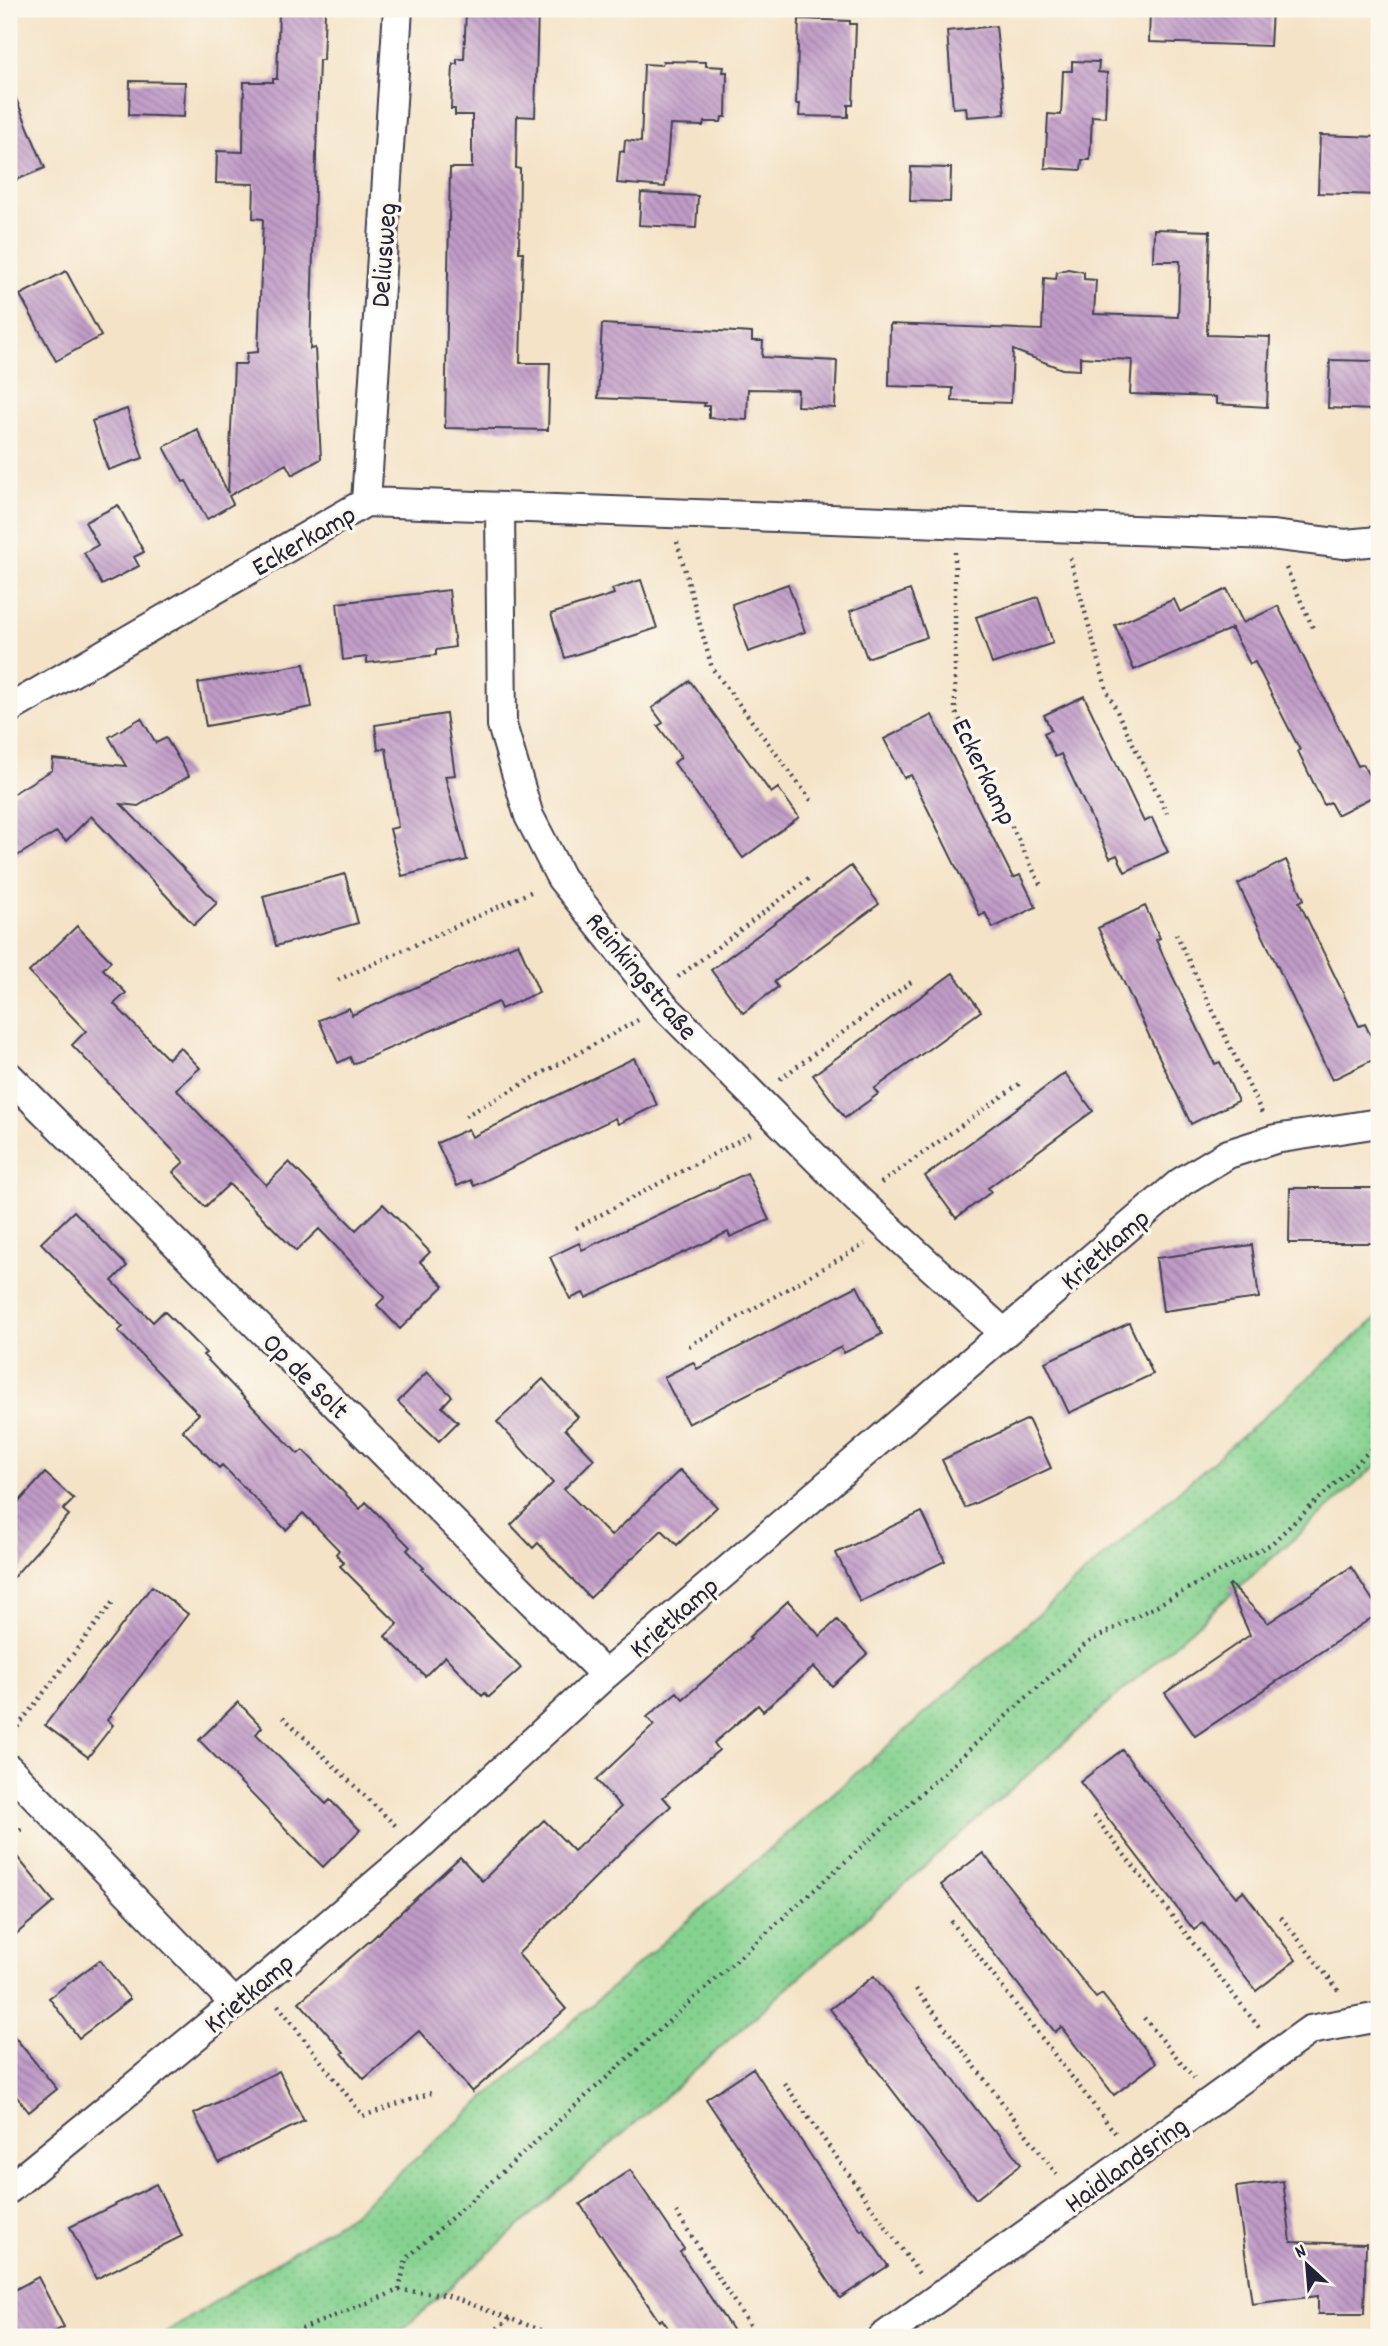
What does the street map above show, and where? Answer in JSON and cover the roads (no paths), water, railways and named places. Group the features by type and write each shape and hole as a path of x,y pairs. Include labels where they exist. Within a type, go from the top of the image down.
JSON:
{"street":[{"name":"Deliusweg","path":"366,502 398,9"},
{"name":"Eckerkamp","path":"9,709 366,502 1271,535 1345,544 1379,541"},
{"name":"Reinkingstraße","path":"500,508 502,725 529,816 561,878 659,1000 754,1098 858,1200 1004,1333"},
{"name":"Op de Solt","path":"9,1076 605,1675"},
{"name":"Krietkamp","path":"9,2189 235,2004 418,1848 605,1675 1181,1182 1228,1154 1275,1139 1379,1123"},
{"path":"9,1769 235,2004"},
{"name":"Haidlandsring","path":"883,2337 1310,2030 1379,2017"}]}
